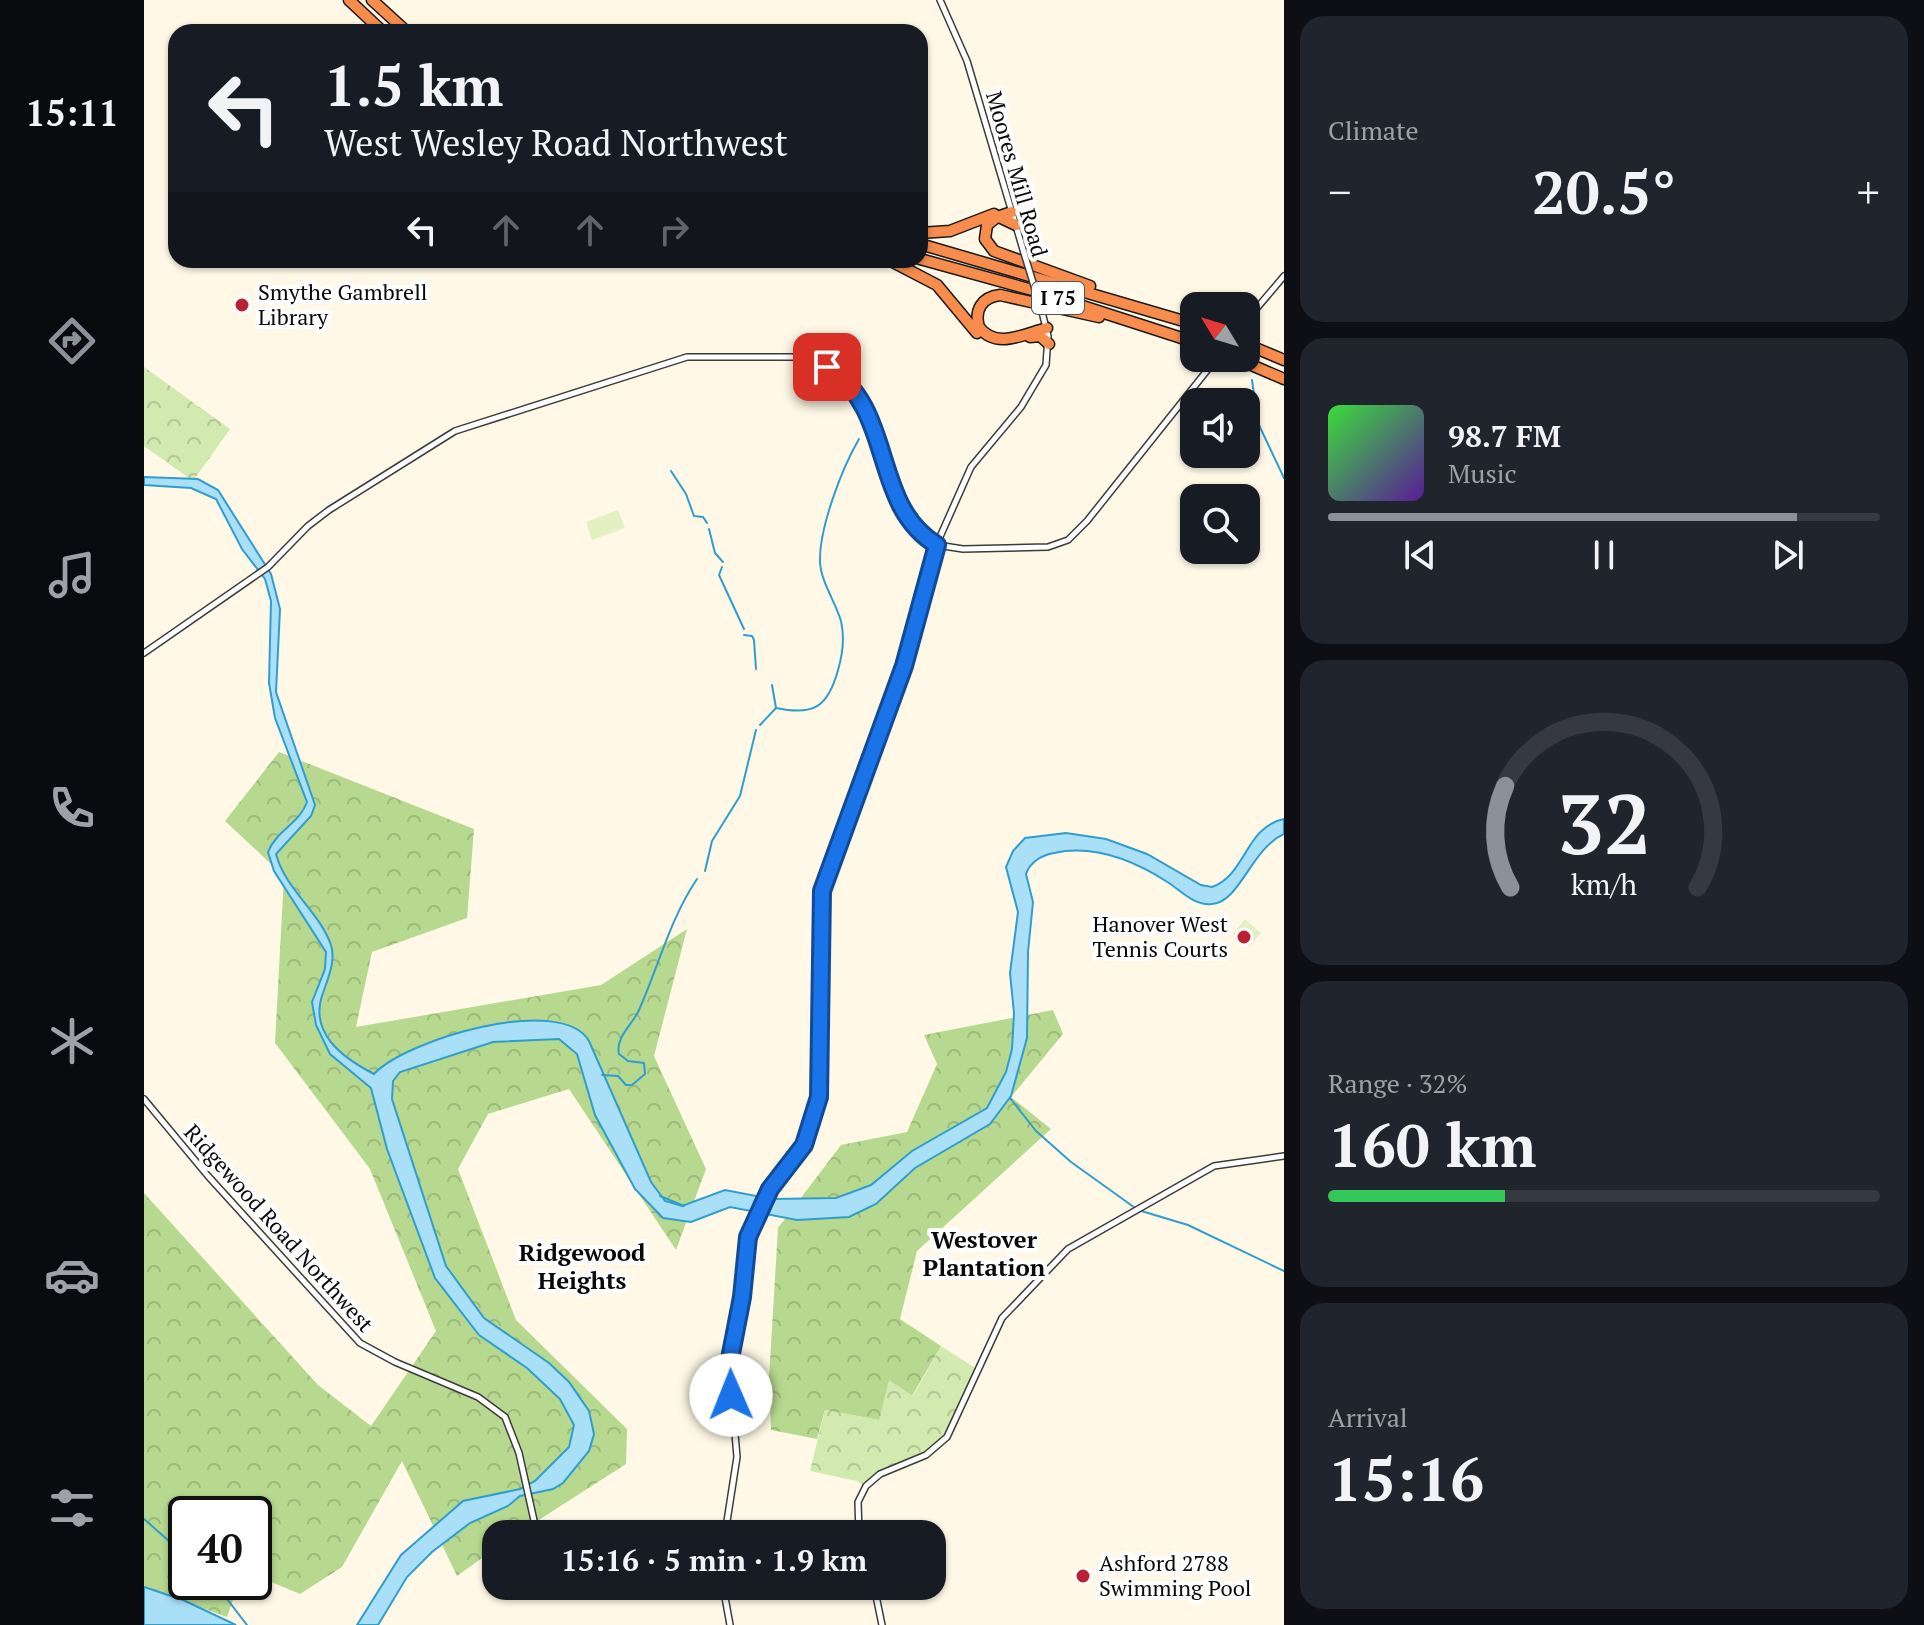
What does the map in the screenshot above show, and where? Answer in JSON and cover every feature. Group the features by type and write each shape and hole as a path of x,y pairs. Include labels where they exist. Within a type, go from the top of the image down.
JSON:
{"highway":[{"path":"349,0 374,24"},
{"path":"372,0 398,24"},
{"path":"1011,210 997,217 985,230 987,243 994,251 1133,304"},
{"path":"928,232 950,231 1011,210"},
{"path":"997,217 1016,225"},
{"name":"I 75","path":"928,246 1180,319"},
{"name":"I 75","path":"928,261 1180,337"},
{"path":"904,268 937,285 988,342 1005,344 1031,334 1040,325 1042,312"},
{"path":"1047,330 1008,339 992,339 979,327 979,307 989,298 1000,295 1141,324"},
{"path":"1031,334 1040,336 1049,344"},
{"path":"1260,350 1284,360"},
{"path":"1260,369 1284,379"}],"street":[{"name":"Moores Mill Road","path":"727,1520 737,1457 729,1364 742,1297 745,1247 770,1189 804,1145 814,1121 822,1076 822,891 904,666 937,545 971,467 1021,407 1043,372 1049,344 967,61 940,0"},
{"path":"1260,304 1284,276"},
{"path":"144,653 276,560 308,526 329,510 463,427 676,360 703,356 807,359 827,367 849,382 864,403 903,511 937,545 963,549 1033,548 1068,540 1206,372"},
{"name":"Ridgewood Road Northwest","path":"144,1099 200,1167 360,1343 395,1362 478,1397 501,1413 513,1431 534,1520"},
{"path":"859,1520 858,1502 866,1486 880,1474 926,1455 947,1437 998,1326 1022,1294 1068,1249 1214,1166 1284,1156"},
{"path":"726,1600 730,1625"},
{"path":"877,1600 882,1625"}],"green space":[{"path":"144,367 230,429 193,481 144,446"},
{"path":"618,510 625,528 592,540 586,522"},
{"path":"279,752 474,829 467,918 372,952 356,1027 601,985 687,929 654,1056 706,1169 676,1250 569,1089 488,1114 458,1169 516,1320 627,1429 626,1464 539,1520 482,1520 482,1558 457,1576 402,1461 342,1567 300,1594 272,1582 272,1496 168,1496 168,1596 144,1587 144,1193 318,1385 371,1426 436,1331 370,1169 275,1043 284,876 225,821"},
{"path":"1245,919 1261,933 1249,947 1233,934"},
{"path":"1053,1010 1063,1034 1011,1097 1051,1129 917,1251 900,1319 941,1346 912,1396 879,1420 825,1410 817,1439 771,1430 769,1378 778,1228 841,1145 907,1132 937,1064 924,1035"},
{"path":"941,1346 980,1371 956,1425 936,1452 873,1481 867,1488 857,1481 810,1471 825,1410 879,1420 889,1380 913,1396"},
{"path":"180,1600 233,1600 227,1617"}],"water":[{"path":"144,477 198,479 218,490 271,574 280,609 276,692 315,805 311,816 276,854 280,867 319,921 331,945 332,963 320,1007 320,1020 331,1042 340,1052 374,1074 417,1048 483,1027 517,1021 548,1021 573,1027 589,1041 651,1182 665,1201 682,1206 725,1190 772,1199 836,1198 871,1185 912,1151 987,1108 1006,1072 1012,1049 1014,1013 1010,973 1018,912 1006,867 1013,851 1025,838 1066,833 1106,839 1147,854 1201,885 1212,887 1232,872 1261,831 1284,819 1284,834 1263,851 1230,894 1212,904 1194,901 1169,883 1114,856 1069,851 1041,857 1033,863 1026,874 1033,902 1028,952 1027,1038 1011,1096 990,1124 915,1168 876,1204 849,1217 797,1220 730,1207 691,1222 663,1218 635,1189 595,1115 577,1054 559,1039 493,1042 400,1072 393,1081 392,1099 446,1266 484,1318 549,1363 569,1382 589,1411 594,1434 589,1451 563,1483 553,1489 520,1496 508,1506 470,1523 432,1552 407,1577 378,1625 357,1625 401,1555 463,1501 520,1489 535,1481 569,1447 574,1425 560,1399 527,1368 479,1335 435,1278 387,1149 371,1088 330,1054 316,1025 312,1002 325,969 326,952 274,871 268,852 307,802 275,718 269,683 271,601 265,579 242,549 216,499 191,488 144,485"},
{"path":"144,1587 168,1595 168,1600 183,1600 236,1625 144,1625"}],"waterway":[{"path":"1252,380 1258,423 1284,478"},
{"path":"776,708 800,711 818,706 834,683 843,646 842,627 823,577 821,548 833,499 859,439"},
{"path":"671,471 686,494 694,516 703,517 707,523"},
{"path":"709,529 715,553 723,562"},
{"path":"722,567 719,575 744,629"},
{"path":"744,635 752,636 754,640 756,669"},
{"path":"760,725 776,708 772,685"},
{"path":"705,871 712,841 740,796 756,730"},
{"path":"602,1075 618,1076 626,1085 632,1085 645,1074 644,1063 628,1061 619,1054 618,1048 639,1010 672,926 697,879"},
{"path":"1010,1098 1036,1131 1071,1162 1138,1210 1188,1225 1284,1271"},
{"path":"660,1196 684,1206"},
{"path":"144,1519 168,1540"},
{"path":"228,1600 247,1625"}],"place":[{"name":"Smythe Gambrell Library","path":"242,305"},
{"name":"Hanover West Tennis Courts","path":"1244,937"},
{"name":"Ashford 2788 Swimming Pool","path":"1083,1576"}],"district":[{"name":"Westover Plantation","path":"984,1254"},
{"name":"Ridgewood Heights","path":"582,1267"}],"route":[{"path":"731,1395 729,1364 742,1297 748,1237 770,1189 804,1145 819,1097 822,1076 822,891 904,666 937,545 903,511 858,392 827,367"}]}
